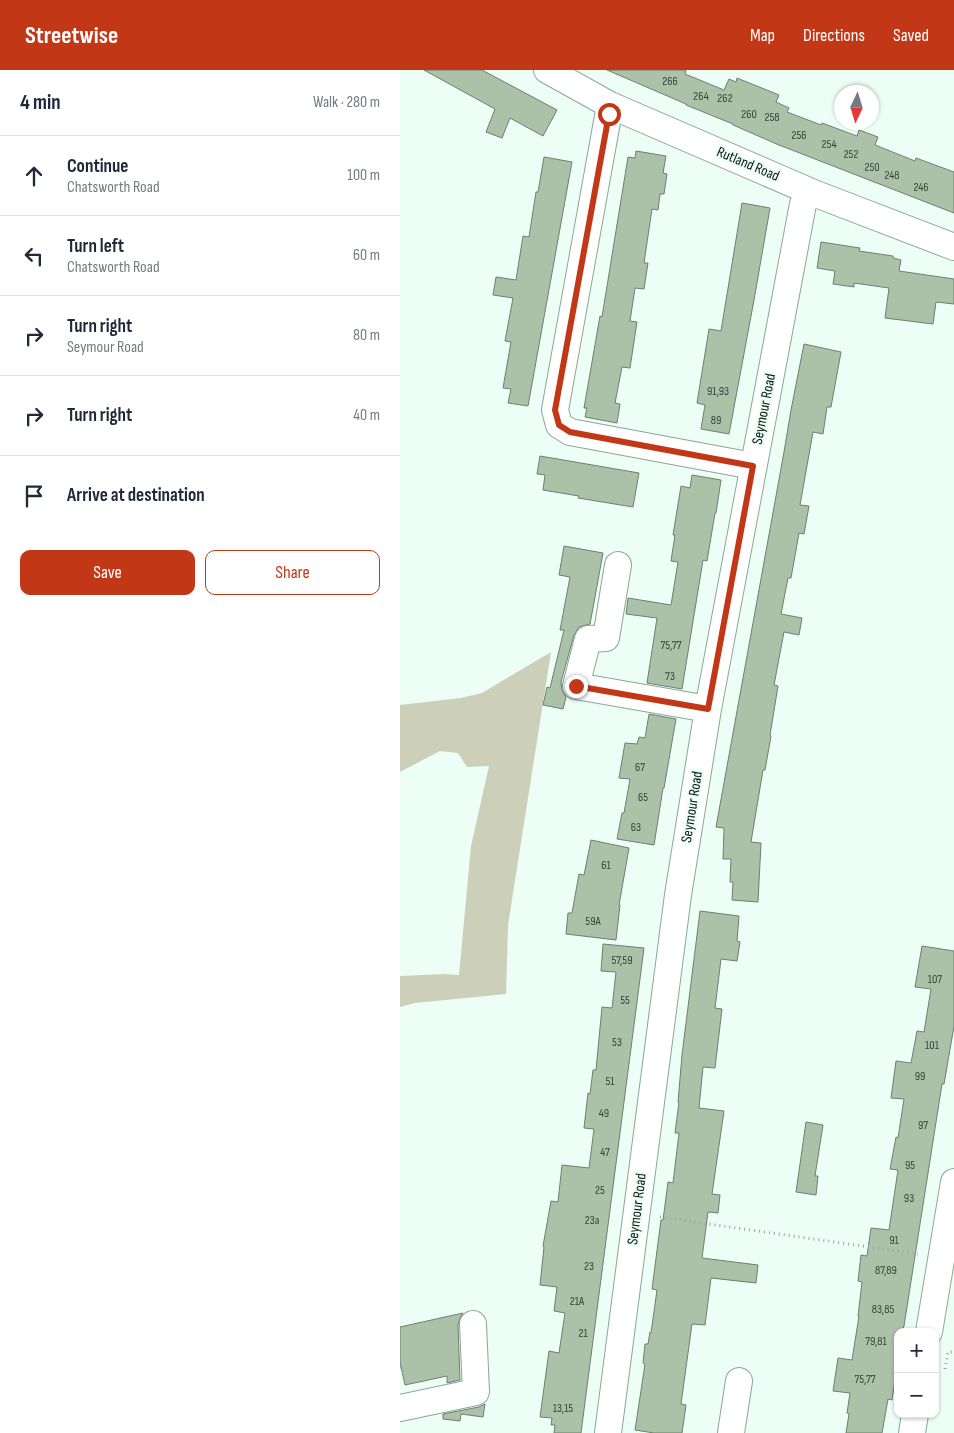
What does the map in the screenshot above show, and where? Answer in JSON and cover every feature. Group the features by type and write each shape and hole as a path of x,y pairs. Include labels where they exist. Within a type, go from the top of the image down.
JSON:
{"street":[{"name":"Rutland Road","path":"547,70 610,105 816,194 954,247"},
{"path":"610,105 555,410 559,425 570,432 753,466"},
{"name":"Seymour Road","path":"608,1433 678,895 708,709 803,204 807,198 816,194"},
{"path":"618,565 606,638 588,639 576,686 708,709"},
{"path":"930,1328 954,1182"},
{"path":"400,1408 476,1392 473,1324"},
{"path":"731,1433 739,1381"},
{"path":"912,1433 914,1418"}],"path":[{"path":"654,1216 942,1258"},
{"path":"945,1369 948,1352 952,1352"}],"green space":[{"path":"551,652 508,925 506,994 415,1003 400,1007 400,976 459,975 471,846 489,766 467,767 458,753 440,751 400,772 400,705 461,698 482,693"}],"building":[{"path":"424,70 482,70 557,110 543,136 510,118 502,138 486,132 495,109"},
{"path":"607,70 686,70 685,74 724,90 729,79 736,82 737,78 779,95 776,102 789,108 787,112 821,125 822,123 834,127 834,130 841,130 857,136 859,130 878,137 875,145 915,161 916,158 954,172 954,213 779,145"},
{"path":"636,151 666,156 663,173 667,174 664,194 660,194 658,210 652,209 644,263 648,263 644,289 635,288 630,321 637,322 630,368 622,367 615,403 620,404 617,423 585,417 587,408 584,408 600,316 602,317 628,157 635,158"},
{"path":"544,157 572,162 528,406 508,403 511,389 503,388 511,342 505,341 513,298 493,295 496,277 516,280 523,236 529,237"},
{"path":"742,203 770,208 729,434 701,429 705,405 697,403 709,329 721,331"},
{"path":"821,242 860,248 859,251 893,256 893,258 901,260 899,271 954,279 954,304 936,302 933,324 885,318 889,288 854,283 854,287 833,284 835,271 817,268"},
{"path":"804,344 841,352 831,407 827,407 823,434 813,432 800,505 809,506 804,534 799,533 791,578 788,578 781,614 802,618 799,635 784,632 774,685 778,686 771,736 765,770 763,770 751,842 761,843 758,902 732,900 733,882 730,882 731,859 723,859 724,828 716,827"},
{"path":"540,456 639,473 633,507 543,490 545,475 537,474"},
{"path":"692,475 721,480 707,561 703,560 682,689 647,683 657,618 626,614 628,598 671,605 678,562 671,561 675,535 673,535 681,486 690,488"},
{"path":"564,546 603,553 590,624 579,627 574,635 561,682 562,690 566,697 563,709 543,705 547,687 550,688 564,630 560,630 570,577 559,575"},
{"path":"649,714 676,719 654,845 617,839 630,779 619,778 625,743 637,744 639,737 645,738"},
{"path":"591,840 629,848 619,905 616,940 566,934 568,913 572,913 579,874 584,875"},
{"path":"700,911 739,916 737,941 740,942 737,961 721,959 715,1008 722,1009 715,1068 703,1067 699,1108 724,1111 712,1194 720,1195 718,1213 708,1212 702,1258 758,1265 756,1283 711,1278 705,1325 692,1324 681,1404 686,1405 682,1433 654,1433 635,1430 645,1364 643,1363 645,1344 648,1344 651,1333 657,1290 652,1289 661,1220 663,1220 668,1182 673,1183 679,1133 675,1133 682,1055"},
{"path":"603,944 644,948 581,1433 554,1433 555,1425 551,1425 552,1418 540,1417 549,1351 559,1353 565,1313 554,1311 557,1287 540,1285 543,1246 551,1201 558,1202 562,1165 589,1168 594,1129 584,1128 588,1093 590,1094 593,1070 596,1070 602,1007 612,1008 616,972 601,971"},
{"path":"922,946 954,951 954,1026 944,1084 942,1084 904,1326 903,1328 894,1328 894,1387 892,1400 888,1399 882,1433 846,1433 850,1393 833,1391 838,1358 852,1360 862,1282 858,1281 861,1255 867,1256 871,1228 889,1230 898,1170 890,1169 896,1137 898,1138 904,1099 891,1098 896,1061 911,1063 917,1031 924,1032 931,989 915,987"},
{"path":"806,1122 823,1125 815,1176 818,1176 816,1195 796,1192"},
{"path":"463,1313 458,1325 460,1380 447,1383 447,1376 405,1385 400,1362 400,1327"},
{"path":"485,1404 483,1417 461,1414 460,1421 443,1419 443,1414 479,1407"}],"route":[{"path":"576,686 708,709 753,466 570,432 559,425 555,410 609,114"}]}
